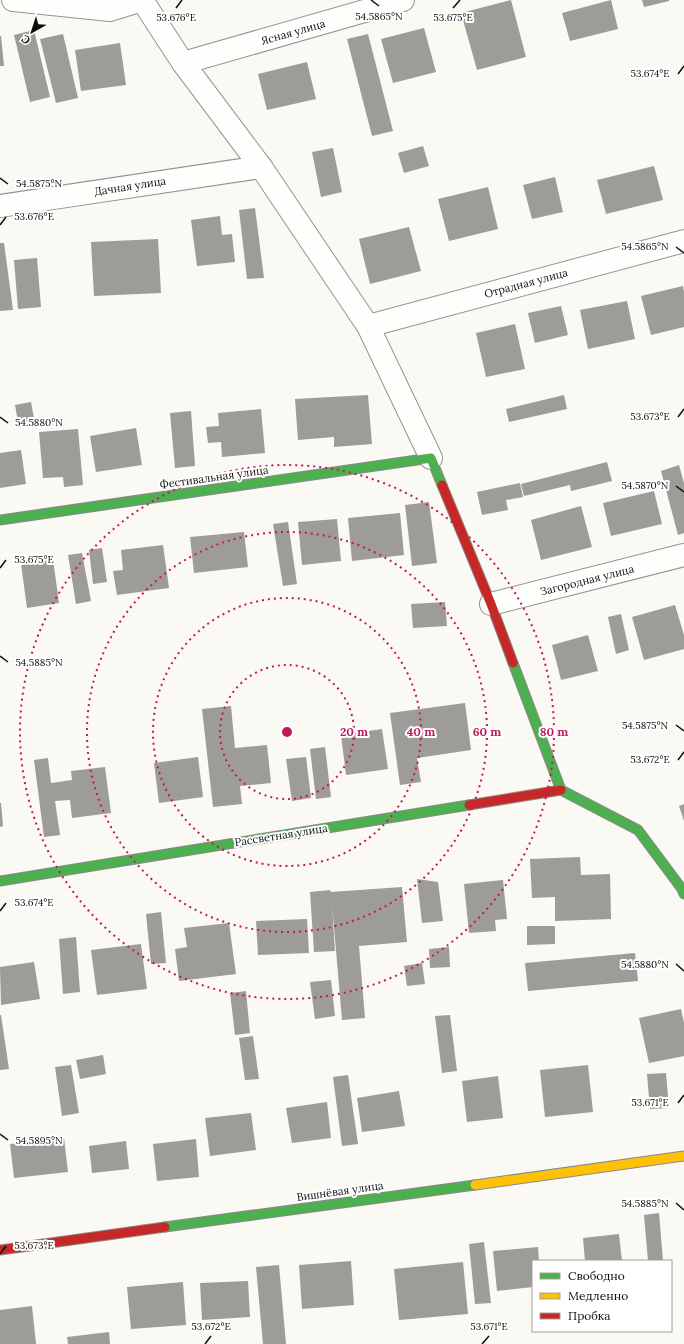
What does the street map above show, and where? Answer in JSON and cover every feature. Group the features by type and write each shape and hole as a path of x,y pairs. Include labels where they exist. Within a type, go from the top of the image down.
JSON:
{"street":[{"path":"14,0 110,10 142,0 183,63 261,167 368,326 431,458 491,604 561,790 638,830 683,890"},
{"name":"Ясная улица","path":"183,63 403,0"},
{"name":"Дачная улица","path":"0,206 261,167"},
{"name":"Отрадная улица","path":"368,326 684,240"},
{"name":"Фестивальная улица","path":"0,520 431,458"},
{"name":"Загородная улица","path":"491,604 684,555"},
{"name":"Рассветная улица","path":"0,881 561,790"},
{"name":"Вишнёвая улица","path":"0,1250 684,1156"}],"building":[{"path":"511,0 526,57 477,70 461,13"},
{"path":"611,0 618,29 570,41 562,13"},
{"path":"642,0 669,0 669,1 644,7"},
{"path":"424,28 436,72 393,83 381,39"},
{"path":"34,30 50,97 30,102 14,35"},
{"path":"63,34 78,98 56,103 40,39"},
{"path":"368,34 393,131 372,136 347,39"},
{"path":"1,36 4,66 0,66"},
{"path":"120,43 126,85 81,91 75,50"},
{"path":"307,62 316,99 267,110 258,74"},
{"path":"423,146 429,166 404,173 398,153"},
{"path":"333,148 342,192 321,197 312,152"},
{"path":"654,166 663,200 606,214 597,180"},
{"path":"555,177 563,212 532,219 523,185"},
{"path":"488,187 498,229 449,241 438,199"},
{"path":"255,208 264,278 247,279 239,210"},
{"path":"220,216 222,235 232,234 235,262 197,266 191,220"},
{"path":"409,227 421,271 370,284 359,239"},
{"path":"158,239 161,293 94,296 91,242"},
{"path":"0,243 4,243 13,310 0,311"},
{"path":"37,258 41,307 18,309 14,260"},
{"path":"683,286 684,327 651,335 641,296"},
{"path":"627,301 635,339 588,349 580,310"},
{"path":"561,306 568,335 535,343 528,313"},
{"path":"515,324 525,369 486,377 476,333"},
{"path":"368,395 372,444 334,447 334,437 298,440 295,399"},
{"path":"564,395 567,409 509,422 506,409"},
{"path":"31,402 35,424 19,427 15,405"},
{"path":"261,409 265,453 222,457 221,442 208,443 206,427 219,426 218,413"},
{"path":"191,411 195,466 175,468 170,413"},
{"path":"136,428 142,465 96,472 90,436"},
{"path":"78,429 83,485 64,487 63,477 43,478 39,432"},
{"path":"21,450 26,484 0,488 0,453"},
{"path":"607,462 612,481 571,491 570,485 524,496 521,484"},
{"path":"679,465 684,483 684,533 678,535 661,471"},
{"path":"520,483 523,497 506,500 508,510 482,515 477,492"},
{"path":"654,491 662,524 611,536 603,503"},
{"path":"429,502 437,563 412,566 405,505"},
{"path":"581,506 592,547 541,560 531,520"},
{"path":"400,513 404,555 352,561 348,518"},
{"path":"337,519 341,561 302,565 298,522"},
{"path":"288,522 297,584 283,586 273,524"},
{"path":"244,532 248,567 194,573 190,537"},
{"path":"163,545 169,588 117,595 113,571 123,570 121,550"},
{"path":"102,548 107,582 93,584 89,550"},
{"path":"82,553 91,601 76,604 68,555"},
{"path":"53,559 59,603 27,608 21,564"},
{"path":"445,602 447,626 413,628 411,604"},
{"path":"675,605 684,635 684,649 644,660 632,617"},
{"path":"621,614 629,650 616,654 608,617"},
{"path":"588,635 598,671 561,680 552,645"},
{"path":"465,703 471,750 417,758 421,782 400,785 390,713"},
{"path":"231,706 235,748 267,745 271,783 240,786 242,804 213,807 202,709"},
{"path":"382,729 388,769 346,775 341,735"},
{"path":"325,747 331,797 316,799 310,749"},
{"path":"198,757 203,797 159,803 154,763"},
{"path":"306,757 311,798 292,801 286,759"},
{"path":"48,758 51,783 72,780 71,771 105,767 111,813 72,818 70,800 55,801 60,835 44,837 34,760"},
{"path":"0,803 3,826 0,827"},
{"path":"684,804 684,821 679,806"},
{"path":"580,857 581,875 610,874 611,919 555,921 555,897 532,898 530,859"},
{"path":"417,879 438,882 443,921 422,923"},
{"path":"503,880 507,919 495,920 496,931 469,933 464,884"},
{"path":"402,887 407,942 359,946 365,1018 342,1020 332,904 335,951 314,952 310,892"},
{"path":"161,912 166,963 151,964 146,914"},
{"path":"307,919 309,953 258,955 256,921"},
{"path":"229,923 236,974 179,981 175,949 187,947 184,928"},
{"path":"527,926 555,926 555,944 527,945"},
{"path":"76,937 80,992 63,994 59,939"},
{"path":"141,944 147,989 97,995 91,950"},
{"path":"449,947 450,967 430,968 429,949"},
{"path":"635,953 638,981 528,991 525,963"},
{"path":"34,962 40,999 1,1005 0,967"},
{"path":"422,963 425,984 407,986 404,966"},
{"path":"331,980 335,1016 315,1019 310,982"},
{"path":"246,991 250,1033 235,1035 230,993"},
{"path":"681,1009 684,1023 684,1056 649,1063 639,1018"},
{"path":"0,1015 9,1069 0,1070"},
{"path":"450,1015 457,1071 442,1073 435,1016"},
{"path":"253,1036 259,1079 245,1080 239,1038"},
{"path":"103,1055 106,1074 80,1079 76,1060"},
{"path":"71,1065 79,1113 62,1116 55,1067"},
{"path":"588,1065 593,1112 545,1117 540,1070"},
{"path":"666,1073 669,1108 650,1109 647,1074"},
{"path":"348,1075 358,1144 342,1146 333,1077"},
{"path":"498,1076 503,1118 467,1122 462,1081"},
{"path":"399,1091 405,1126 362,1132 357,1098"},
{"path":"327,1102 331,1138 292,1143 286,1108"},
{"path":"251,1113 256,1150 210,1156 205,1118"},
{"path":"64,1138 68,1172 14,1178 10,1144"},
{"path":"196,1139 199,1177 157,1181 153,1144"},
{"path":"126,1141 129,1169 92,1173 89,1146"},
{"path":"659,1213 663,1260 648,1260 644,1215"},
{"path":"619,1234 622,1260 585,1260 583,1238"},
{"path":"484,1242 491,1303 475,1304 469,1244"},
{"path":"538,1247 539,1260 532,1260 532,1287 497,1291 493,1251"},
{"path":"351,1261 354,1305 302,1309 299,1265"},
{"path":"463,1262 468,1314 399,1320 394,1269"},
{"path":"279,1265 286,1344 263,1344 256,1267"},
{"path":"248,1281 250,1317 202,1320 200,1283"},
{"path":"183,1282 186,1325 131,1329 127,1287"},
{"path":"32,1306 36,1344 0,1344 0,1310"},
{"path":"109,1332 110,1344 68,1344 67,1337"}],"traffic: fast":[{"path":"0,520 431,458 442,485"},
{"path":"513,663 561,790 638,830 682,889 684,894"},
{"path":"0,881 469,805"},
{"path":"165,1227 475,1185"}],"traffic: slow":[{"path":"475,1185 684,1156"}],"traffic: jam":[{"path":"442,485 491,604 513,663"},
{"path":"469,805 561,790"},
{"path":"0,1250 165,1227"}]}
